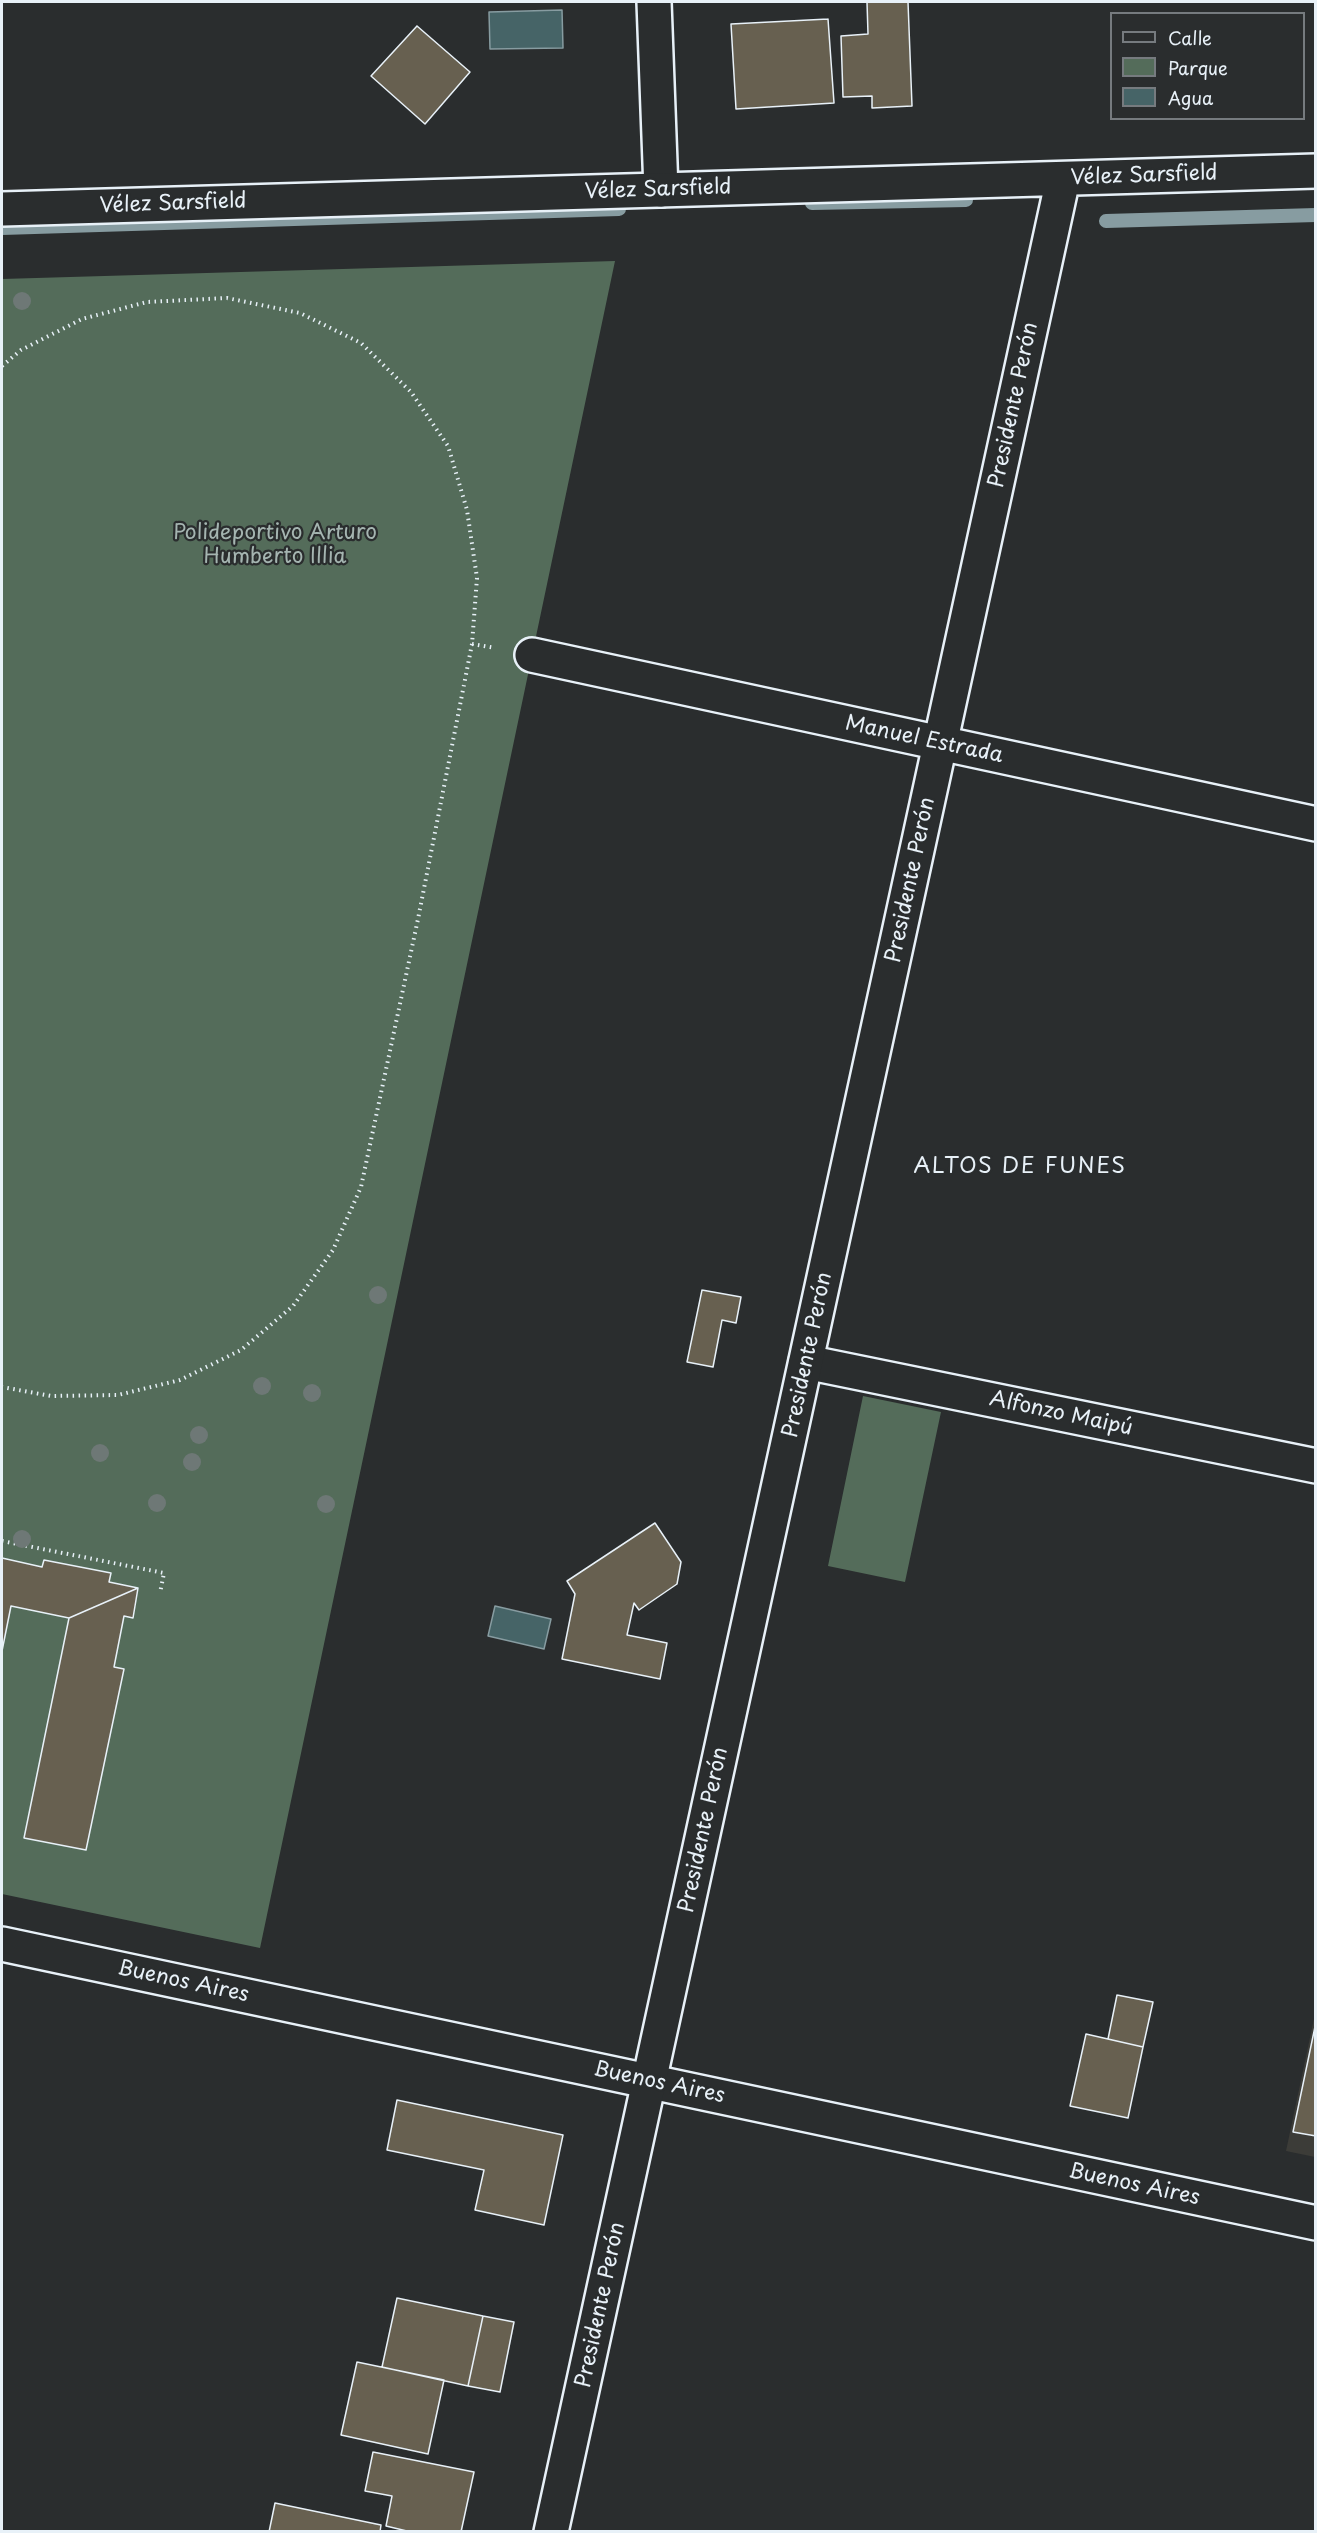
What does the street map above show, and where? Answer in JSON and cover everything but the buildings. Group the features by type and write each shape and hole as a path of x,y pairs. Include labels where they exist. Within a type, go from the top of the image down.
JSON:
{"main road":[{"path":"654,2 661,190"},
{"name":"Vélez Sarsfield","path":"2,209 1316,171"},
{"name":"Presidente Perón","path":"552,2532 1063,179"},
{"name":"Manuel Estrada","path":"532,655 1316,824"},
{"name":"Alfonzo Maipú","path":"806,1362 1316,1466"},
{"name":"Buenos Aires","path":"2,1944 1316,2223"}],"path":[{"path":"2,366 21,350 82,319 147,302 227,298 300,313 361,343 411,392 448,446 467,510 477,578 472,644 413,942 361,1186 333,1251 293,1306 241,1350 180,1380 118,1395 51,1396 2,1387"},
{"path":"2,1542 164,1573 160,1593"}],"shaded area":[{"path":"1315,2014 1315,2157 1286,2151"}],"green space":[{"name":"Polideportivo Arturo Humberto Illia","path":"615,261 260,1948 2,1894 2,279"},
{"path":"863,1396 941,1412 905,1582 828,1566"}],"water":[{"path":"562,10 563,48 490,49 489,12"},
{"path":"495,1606 551,1619 544,1649 488,1636"}],"waterway":[{"path":"812,203 966,200"},
{"path":"2,228 619,209"},
{"path":"1106,221 1316,215"}],"district":[{"name":"ALTOS DE FUNES","path":"1020,1167"}]}
